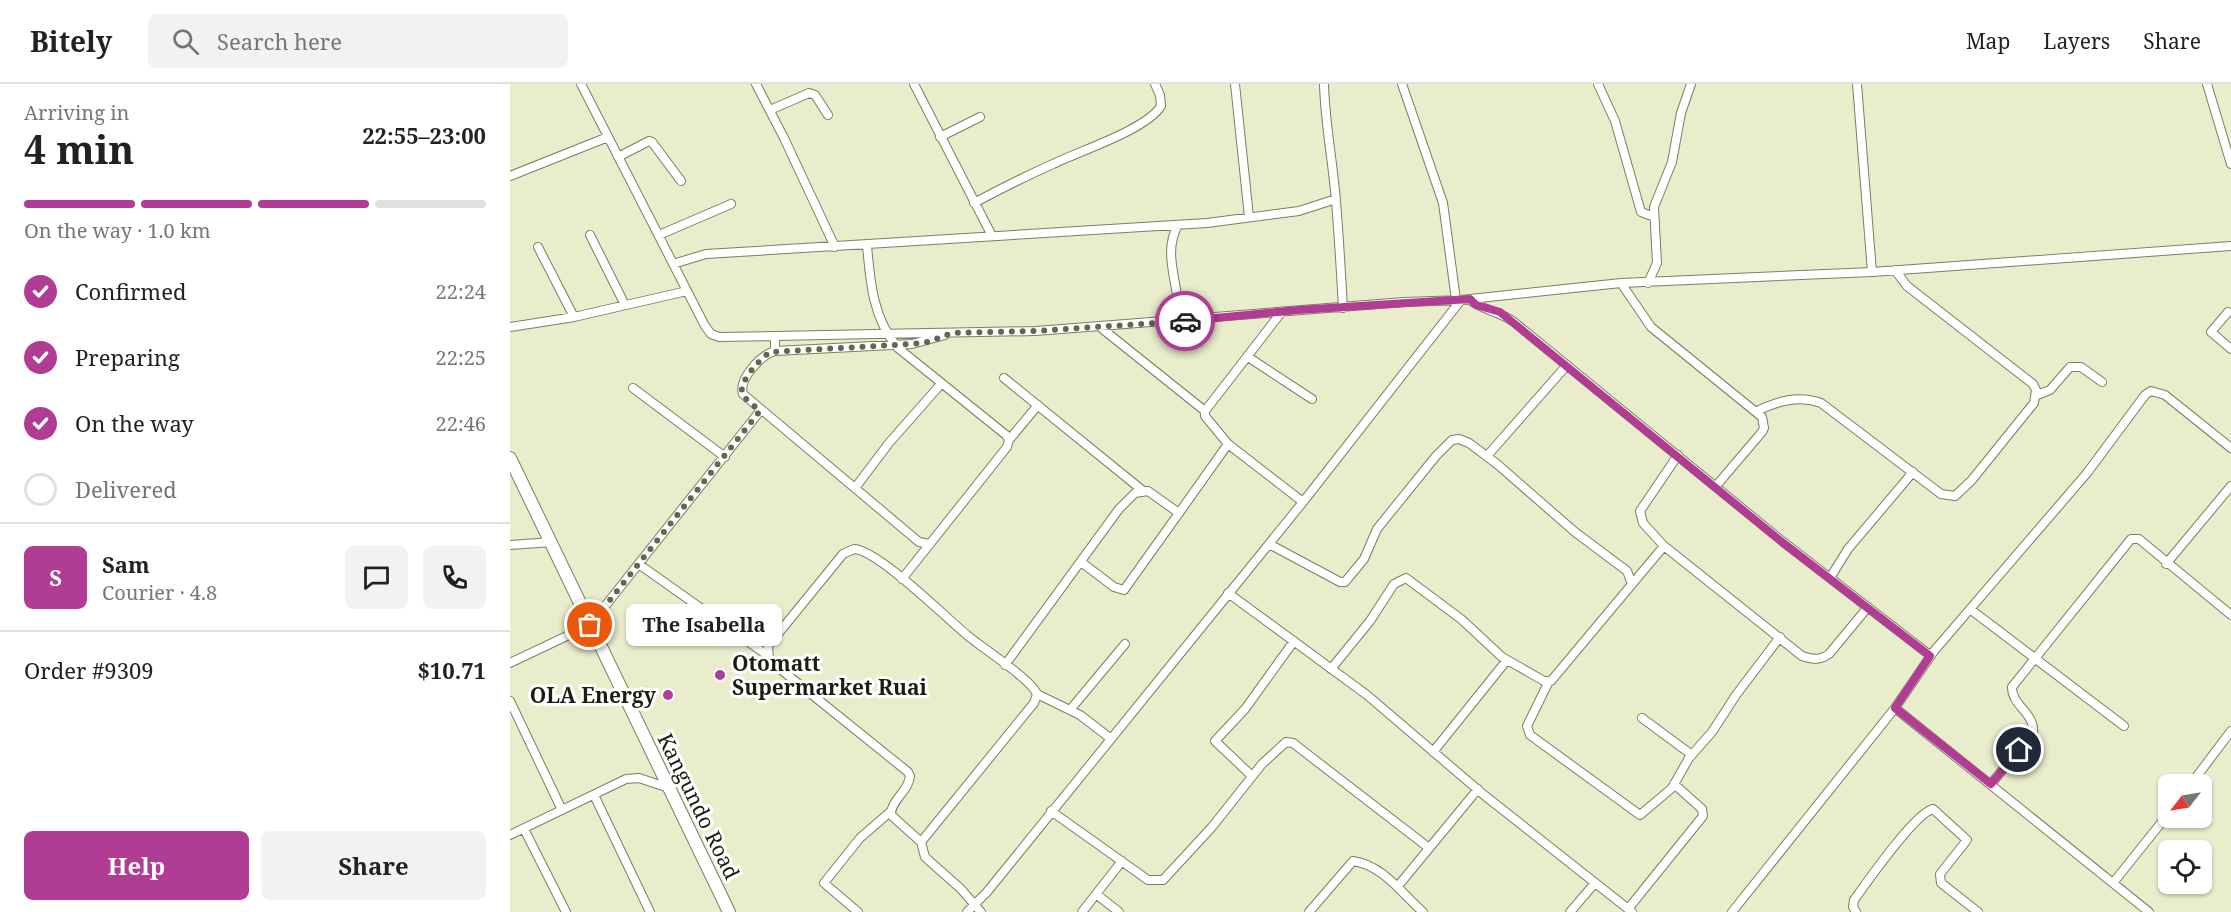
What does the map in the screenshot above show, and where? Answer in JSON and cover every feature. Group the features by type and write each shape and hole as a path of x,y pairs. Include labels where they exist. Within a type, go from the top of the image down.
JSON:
{"highway":[{"name":"Kangundo Road","path":"510,458 729,912"}],"street":[{"path":"581,84 687,291 711,334 719,337 952,333 1100,327 1462,300 1621,283 1872,272 2231,246"},
{"path":"756,84 835,247"},
{"path":"914,84 992,236"},
{"path":"974,203 1022,178 1120,135 1149,118 1161,106 1160,95 1155,84"},
{"path":"1235,84 1249,217"},
{"path":"1324,84 1325,128 1330,146 1336,199 1343,308"},
{"path":"890,812 893,818 921,842 923,854 961,889 974,910 1050,811 1303,502 1462,300 1443,203 1402,84"},
{"path":"1598,84 1616,121 1641,212 1652,216"},
{"path":"1648,283 1657,263 1652,216 1672,162 1681,113 1691,84"},
{"path":"1857,84 1872,272"},
{"path":"2206,84 2231,164"},
{"path":"770,110 809,93 815,95 828,115"},
{"path":"940,137 980,117"},
{"path":"510,176 608,137"},
{"path":"618,157 649,141 652,142 681,181"},
{"path":"673,264 706,254 1178,225 1299,211 1336,199"},
{"path":"659,235 731,204"},
{"path":"1178,225 1170,243 1180,299 1179,322"},
{"path":"590,235 625,305"},
{"path":"867,245 874,304 886,334 894,344 1006,435 1009,440"},
{"path":"538,247 574,317"},
{"path":"1757,411 1791,400 1807,398 1821,403 1941,494 1955,496 1971,481 2034,403 2037,395 2033,384 1907,286 1895,270"},
{"path":"1621,283 1651,327 1757,411 1764,423 1761,432 1716,486"},
{"path":"510,327 574,317 687,291"},
{"path":"1462,300 1500,312 1930,656"},
{"path":"2228,312 2211,332 2231,349"},
{"path":"1205,411 1280,314"},
{"path":"1100,327 1205,411 1208,422 1228,444 1303,502"},
{"path":"930,544 919,542 760,411 743,394 741,387 765,356 775,351 832,350 928,342 952,333"},
{"path":"775,337 775,351"},
{"path":"1248,357 1312,399"},
{"path":"1487,456 1567,365"},
{"path":"2037,395 2050,390 2070,367 2081,367 2102,382"},
{"path":"1004,378 1142,490 1179,513"},
{"path":"855,488 941,384"},
{"path":"633,388 725,457"},
{"path":"1732,912 1895,708 1930,656 2087,473 2145,394 2151,391 2165,395 2231,448"},
{"path":"902,579 1038,405"},
{"path":"510,663 590,625 640,565 760,411"},
{"path":"1269,544 1340,582 1345,582 1364,559 1377,529 1452,440 1459,439 1469,442 1487,456 1575,532 1627,571 1632,584"},
{"path":"1081,562 1114,587 1124,590 1228,444"},
{"path":"1678,455 1640,511 1643,523 1664,546 1802,656 1813,660 1822,659 1829,654 1868,607"},
{"path":"1830,578 1848,549 1913,472"},
{"path":"2166,564 2231,486"},
{"path":"1005,665 1119,509 1135,493 1142,490"},
{"path":"1991,784 2033,733 2030,718 2012,690 2034,657 2130,539 2139,539 2166,564 2231,615"},
{"path":"510,545 552,542"},
{"path":"919,542 922,554"},
{"path":"1664,546 1557,676 1549,681 1527,726 1530,735 1640,815 1666,795 1780,637"},
{"path":"767,655 768,646 848,551 860,549 902,579 1029,683 1037,694 1070,710 1110,738"},
{"path":"640,565 767,655 775,667 908,772 910,776 908,784 890,812 860,838 824,883 858,912"},
{"path":"1627,571 1646,568"},
{"path":"1331,669 1370,621 1394,585 1406,578 1454,612 1507,660 1549,681"},
{"path":"1228,593 1381,706 1433,752 1630,911 1703,816 1702,809 1674,784"},
{"path":"1970,609 2124,726"},
{"path":"1252,776 1215,741 1245,709 1294,642"},
{"path":"1070,710 1125,644"},
{"path":"1433,752 1507,660"},
{"path":"921,842 1034,703 1037,694"},
{"path":"510,701 562,810"},
{"path":"1895,708 2149,912"},
{"path":"1642,718 1692,756"},
{"path":"2199,774 2231,732"},
{"path":"1050,811 1148,880 1163,880 1212,828 1252,776 1280,745 1286,742 1293,743 1429,848"},
{"path":"510,835 633,777 669,788"},
{"path":"1398,886 1478,789"},
{"path":"594,795 650,912"},
{"path":"1856,912 1854,900 1900,840 1926,812 1933,809 1967,840 1940,874 1941,883 1978,912"},
{"path":"2113,883 2158,827"},
{"path":"524,829 566,912"},
{"path":"1082,912 1122,861"},
{"path":"1309,912 1353,861 1373,869 1398,886 1423,912"},
{"path":"1570,912 1595,883"},
{"path":"1096,894 1119,912"}],"way so far":[{"path":"590,625 640,565 760,411 743,394 741,387 770,352 912,344 928,342 952,333 1036,331 1185,321"}],"place":[{"name":"The Isabella","path":"590,625"},
{"name":"Otomatt Supermarket Ruai","path":"720,675"},
{"name":"OLA Energy","path":"668,695"}],"route":[{"path":"1185,321 1280,314 1298,310 1470,299 1476,305 1500,312 1654,435 1782,542 1930,656 1895,708 1991,784 2019,750"}]}
